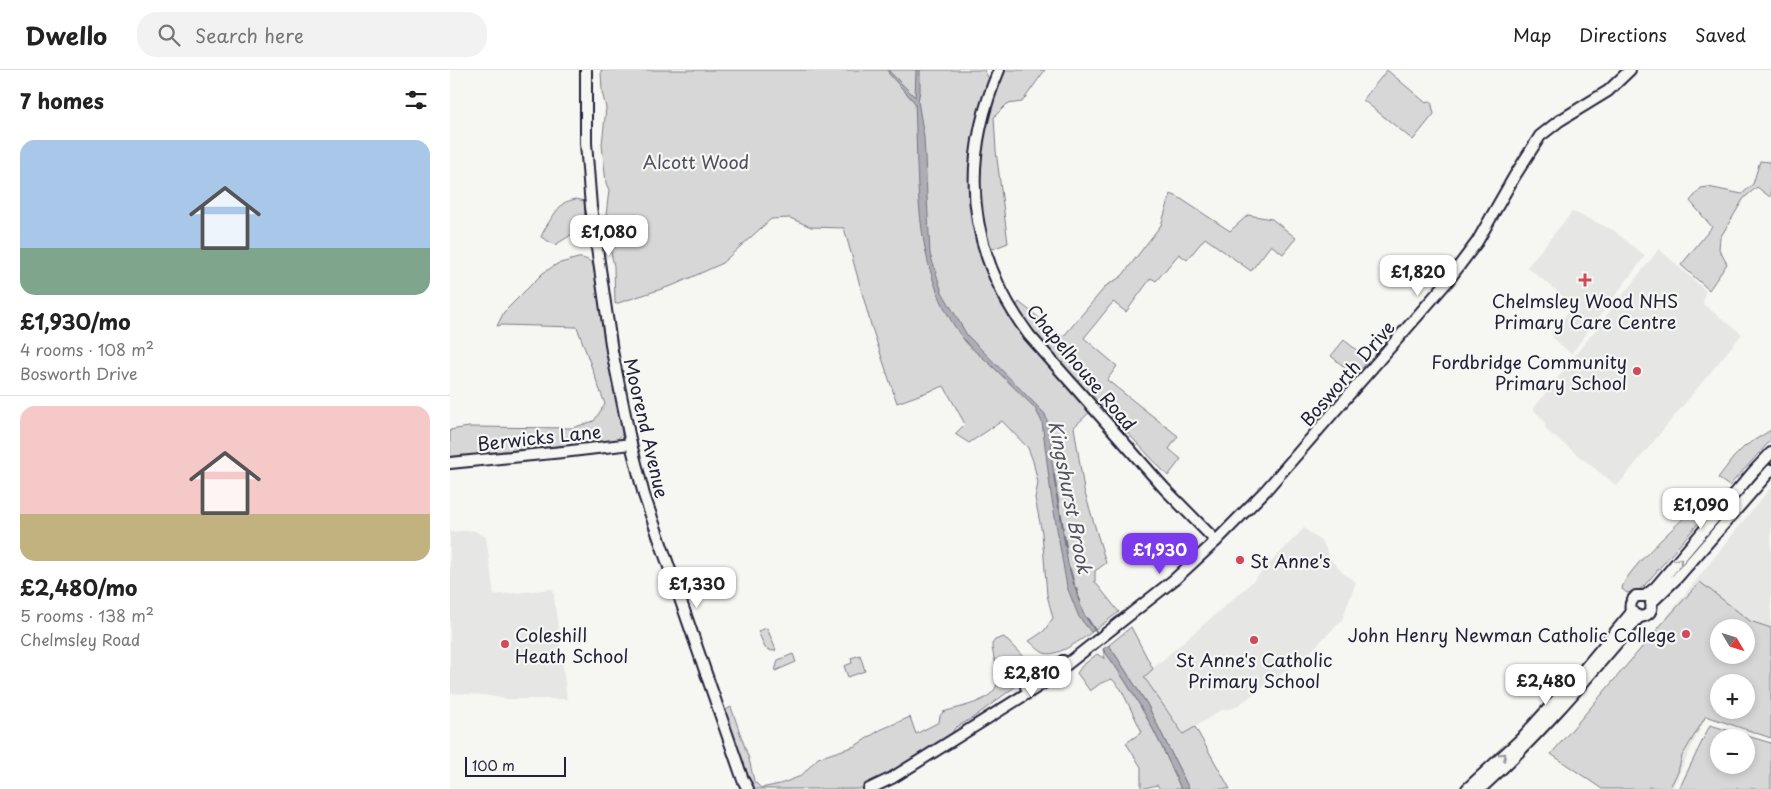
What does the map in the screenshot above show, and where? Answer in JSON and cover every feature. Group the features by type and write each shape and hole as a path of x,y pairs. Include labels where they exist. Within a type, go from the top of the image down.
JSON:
{"street":[{"name":"Moorend Avenue","path":"586,70 586,143 590,208 612,351 631,444 644,495 745,786"},
{"name":"Chapelhouse Road","path":"999,70 980,122 975,173 976,207 981,235 987,259 996,281 1017,319 1029,335 1164,488 1216,541"},
{"name":"Bosworth Drive","path":"869,789 892,778 1042,684 1060,667 1175,579 1216,541 1266,490 1447,282 1477,242 1540,136 1559,121 1608,91 1630,70"},
{"name":"Berwicks Lane","path":"450,463 631,444"},
{"path":"1648,599 1655,588 1771,453"},
{"path":"1648,599 1652,608 1649,614 1646,616 1635,615 1630,608 1631,602 1636,596 1648,599 1677,578 1771,470"},
{"path":"1467,789 1520,740 1635,615"},
{"path":"1480,789 1513,759 1579,687 1635,615"}],"shaded area":[{"path":"888,70 915,97 916,70 920,70 918,101 924,137 930,254 942,292 967,335 1045,414 1051,433 1052,462 1068,564 1083,613 1095,630 1091,632 1079,617 1067,587 1051,494 1042,422 1035,408 964,340 947,313 935,285 927,256 922,226 915,103 889,74"},
{"name":"Chelmsley Wood NHS Primary Care Centre","path":"1572,212 1613,230 1645,256 1571,354 1552,337 1554,330 1574,305 1527,267"},
{"name":"Fordbridge Community Primary School","path":"1659,249 1705,290 1703,304 1742,334 1617,486 1546,430 1545,422 1533,409"},
{"name":"John Henry Newman Catholic College","path":"1771,487 1771,735 1716,719 1755,719 1755,674 1710,674 1710,717 1706,716 1672,789 1649,787 1647,789 1602,789 1551,754 1648,640"},
{"name":"St Anne's Catholic Primary School","path":"1304,528 1323,543 1332,561 1343,573 1356,582 1342,620 1303,659 1234,708 1221,710 1183,735 1144,676 1248,586"},
{"name":"Coleshill Heath School","path":"473,530 486,537 494,595 553,589 567,699 508,699 450,693 450,532"},
{"path":"1109,645 1147,704 1189,789 1181,789 1146,716 1126,682 1103,649"}],"green space":[{"name":"Alcott Wood","path":"601,70 984,70 989,79 977,120 971,169 974,219 984,262 1004,305 1091,411 1074,427 1084,490 1106,563 1095,571 1095,582 1119,612 1082,639 1061,651 1051,654 1044,653 1029,641 1044,631 1053,618 1047,595 1042,533 1035,498 1038,483 1028,448 1002,421 969,443 955,434 965,424 944,386 897,403 871,325 844,228 811,227 790,218 771,219 721,264 674,285 615,304 614,266 605,224 609,190 606,183 602,144 606,108 602,92"},
{"path":"1004,70 1045,70 1022,102 1007,104 994,117 996,151 1008,243 993,249 988,246 978,183 986,118 999,79"},
{"path":"1387,70 1426,103 1431,101 1434,114 1413,140 1363,100"},
{"path":"1771,159 1771,196 1757,187 1744,198 1720,238 1719,249 1727,264 1709,290 1681,265 1712,227 1690,201 1701,188 1708,187 1742,194 1753,184 1760,161 1770,162"},
{"path":"1171,194 1230,231 1248,215 1272,219 1296,238 1283,254 1271,245 1251,271 1205,238 1187,260 1179,254 1156,281 1151,278 1126,312 1113,302 1084,338 1117,366 1107,380 1178,436 1169,449 1181,459 1168,476 1093,396 1076,383 1014,309 1019,302 1063,337 1106,286 1122,276 1161,225"},
{"path":"576,199 585,201 584,227 555,245 541,237 561,206"},
{"path":"578,258 586,259 593,265 622,426 622,435 615,441 450,458 450,430 469,427 572,428 594,421 605,404 577,327 497,326 504,312 543,273 557,264"},
{"path":"1344,340 1369,360 1355,376 1331,356"},
{"path":"1771,430 1771,440 1729,486 1718,478 1745,446"},
{"path":"1691,511 1702,519 1644,586 1639,590 1627,593 1622,589 1631,572"},
{"name":"John Henry Newman Catholic College","path":"1700,582 1747,619 1710,619 1710,664 1755,664 1755,623 1771,628 1771,738 1755,733 1755,729 1744,729 1715,719 1755,719 1755,674 1710,674 1710,717 1706,716 1682,756 1678,772 1669,789 1649,787 1647,789 1602,789 1551,754"},
{"path":"1131,627 1153,669 1144,677 1183,734 1195,727 1230,789 1189,789 1147,704 1109,645"},
{"path":"767,628 776,650 772,651 765,648 758,631"},
{"path":"1004,637 1028,662 1033,670 1031,675 974,717 955,728 951,735 900,767 859,789 753,789 749,785 725,714 726,710 731,707 749,759 754,781 761,788 780,784 801,776 818,758 855,746 880,730 910,717 916,734 939,722 943,712 978,702 986,697 993,692 997,685 998,676 992,644 995,640"},
{"path":"1103,649 1126,682 1146,716 1181,789 1160,789 1157,785 1141,789 1141,767 1126,743 1142,732 1121,689 1112,679 1101,683 1090,691 1077,673 1082,666 1097,654 1105,659"},
{"path":"793,654 796,662 775,671 778,660"},
{"path":"860,655 865,671 848,677 844,666 852,663 851,658"},
{"path":"1710,725 1724,729 1710,729 1710,774 1755,774 1755,738 1771,743 1771,789 1679,789"}],"waterway":[{"name":"Kingshurst Brook","path":"1054,475 1056,488"},
{"name":"Kingshurst Brook","path":"1057,495 1059,508"},
{"name":"Kingshurst Brook","path":"1061,515 1063,528"},
{"name":"Kingshurst Brook","path":"1064,535 1066,547"},
{"name":"Kingshurst Brook","path":"1070,569 1074,584"},
{"name":"Kingshurst Brook","path":"1076,588 1079,600"},
{"name":"Kingshurst Brook","path":"1087,618 1098,635"}],"place":[{"name":"Chelmsley Wood NHS Primary Care Centre","path":"1585,280"},
{"name":"Fordbridge Community Primary School","path":"1637,371"},
{"name":"St Anne's","path":"1240,560"},
{"name":"John Henry Newman Catholic College","path":"1686,634"},
{"name":"St Anne's Catholic Primary School","path":"1254,640"},
{"name":"Coleshill Heath School","path":"505,644"}]}
